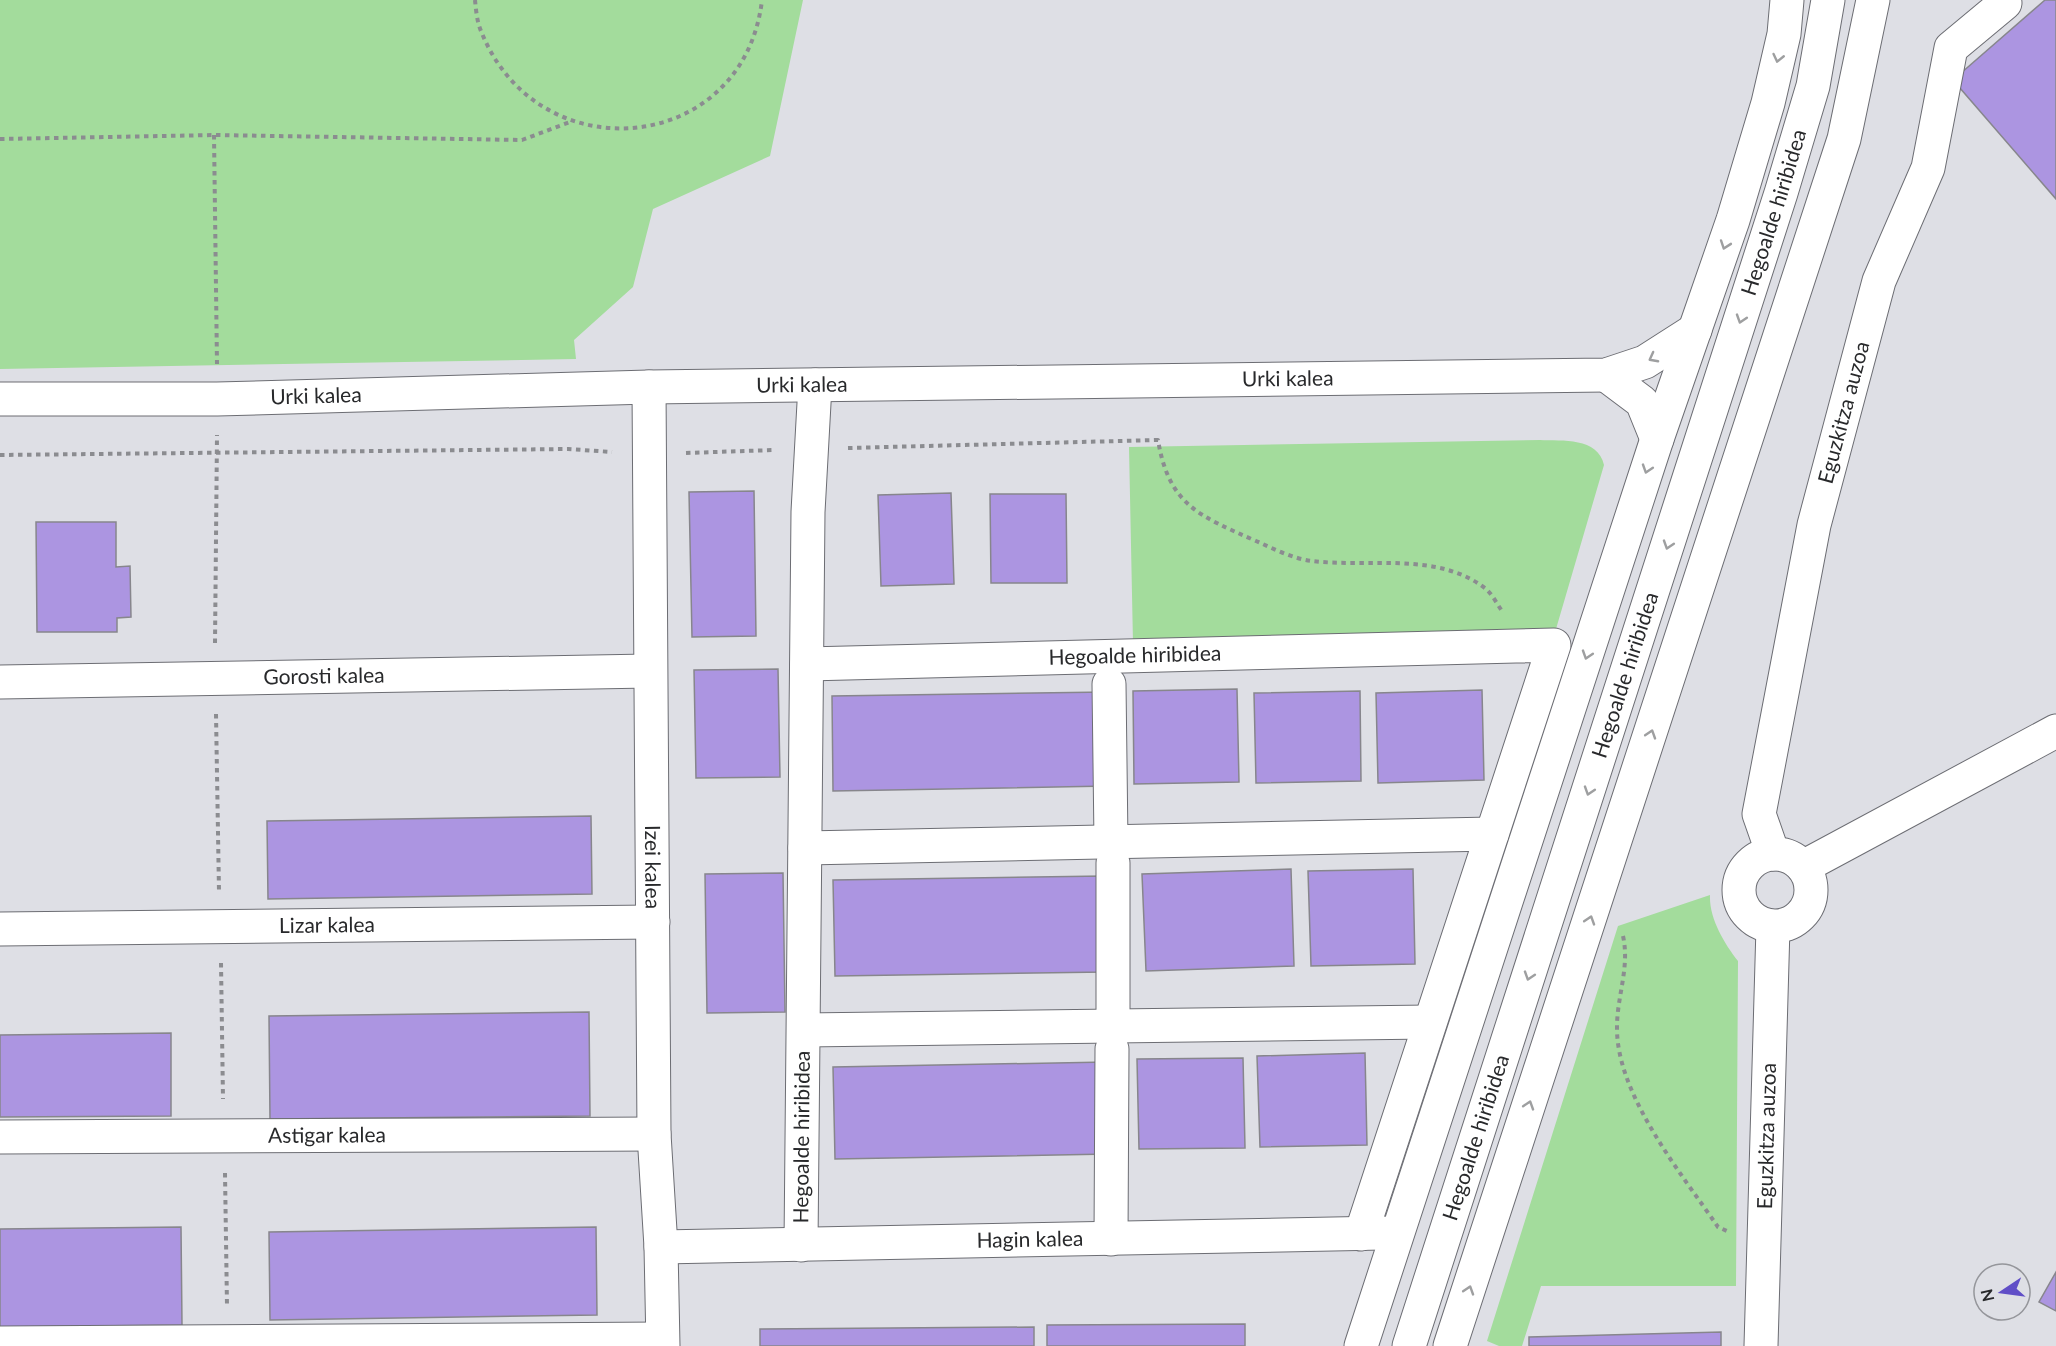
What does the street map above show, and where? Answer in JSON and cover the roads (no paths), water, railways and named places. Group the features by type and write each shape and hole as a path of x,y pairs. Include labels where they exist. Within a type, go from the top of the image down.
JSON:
{"street":[{"path":"1361,1346 1657,439 1733,220 1768,103 1784,34 1787,0"},
{"name":"Hegoalde hiribidea","path":"1409,1346 1781,193 1813,86 1828,0"},
{"path":"1450,1346 1844,138 1872,0"},
{"name":"Eguzkitza auzoa","path":"1773,854 1759,814 1761,803 1814,525 1880,281 1928,168 1951,48 2006,3"},
{"name":"Urki kalea","path":"0,399 217,399 649,387 1606,375 1644,362 1695,330"},
{"path":"1606,375 1642,402 1657,439"},
{"name":"Hegoalde hiribidea","path":"801,1245 808,512 816,385"},
{"name":"Izei kalea","path":"649,387 649,671 654,1134 662,1247 662,1343"},
{"name":"Hegoalde hiribidea","path":"807,664 1554,645 1361,1234"},
{"name":"Gorosti kalea","path":"0,682 215,676 649,671"},
{"path":"1110,684 1111,1239"},
{"path":"1803,867 2056,731"},
{"path":"805,848 1112,852 1492,834"},
{"path":"1773,854 1795,860 1803,867 1809,878 1810,902 1796,920 1773,927 1751,917 1740,896 1740,884 1751,864 1773,854"},
{"name":"Lizar kalea","path":"0,929 652,922"},
{"name":"Eguzkitza auzoa","path":"1761,1346 1773,927"},
{"name":"Hegoalde hiribidea","path":"804,1030 1112,1038 1430,1022"},
{"name":"Astigar kalea","path":"0,1137 224,1134 654,1134"},
{"name":"Hagin kalea","path":"662,1247 1399,1233"},
{"path":"0,1343 662,1343"}]}
